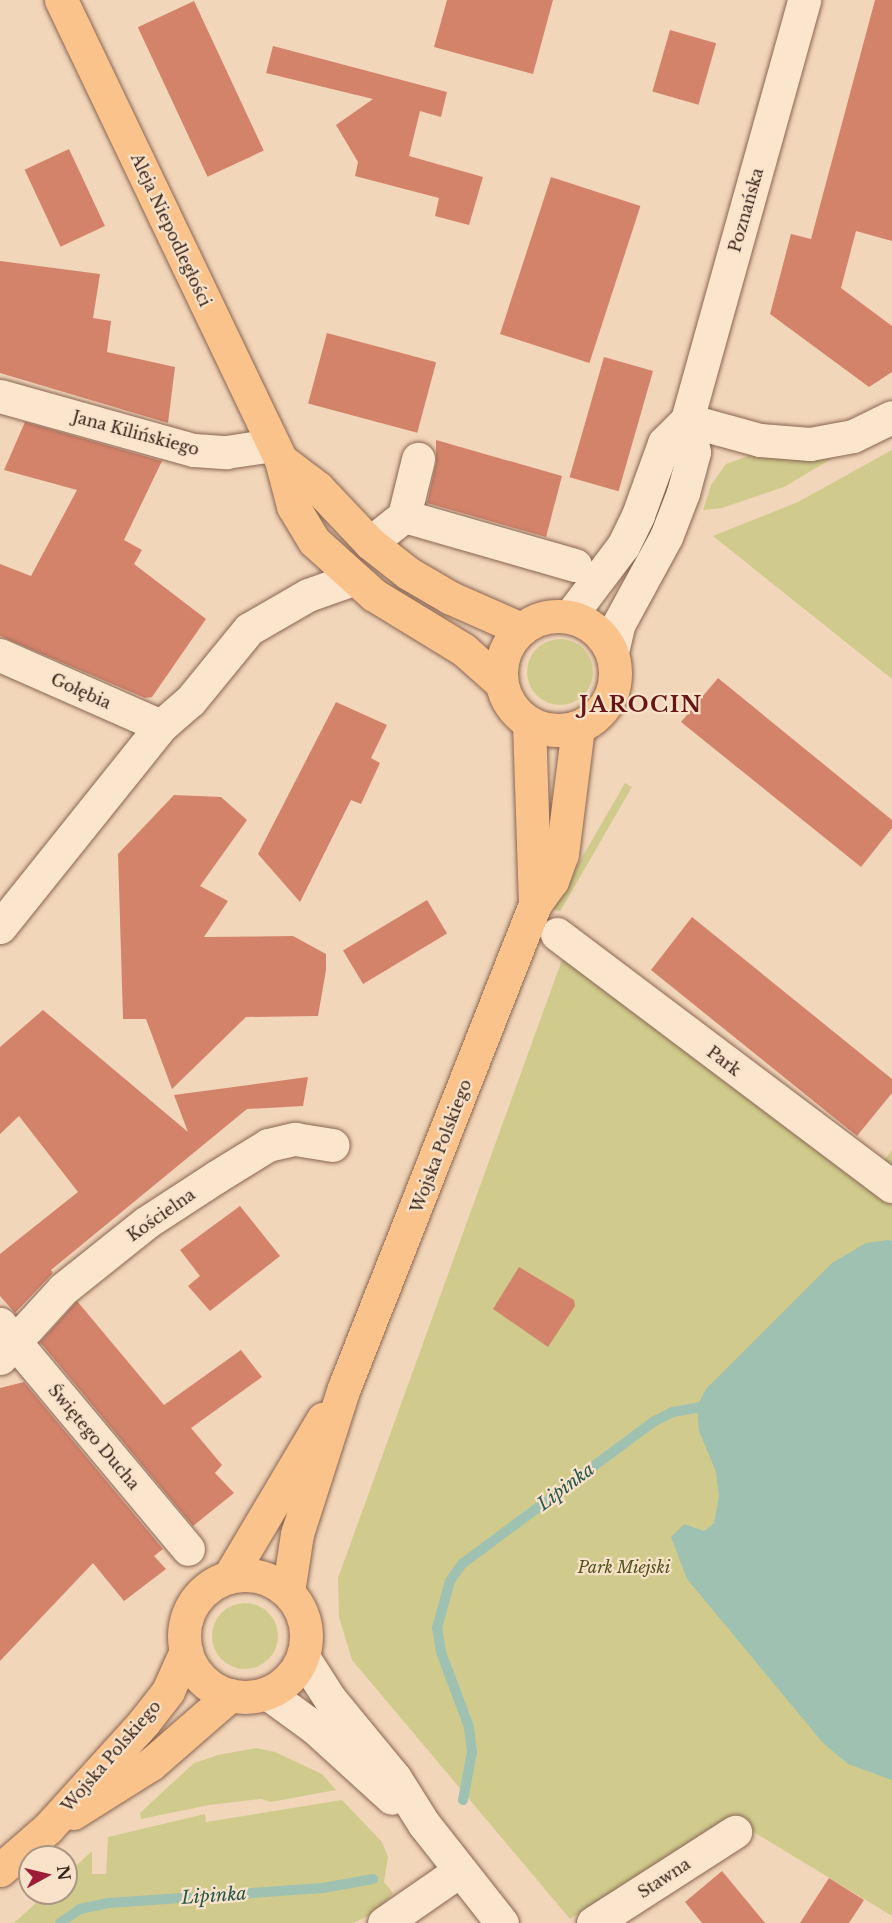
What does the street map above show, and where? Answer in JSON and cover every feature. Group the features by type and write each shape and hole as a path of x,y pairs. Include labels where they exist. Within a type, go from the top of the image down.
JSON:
{"main road":[{"name":"Aleja Niepodległości","path":"61,0 277,453 298,515 314,541 353,579 402,614 464,650 501,683"},
{"name":"Aleja Niepodległości","path":"277,453 318,488 370,543 408,573 451,598 521,629"},
{"path":"570,616 595,629 612,652 615,671 613,690 604,708 578,727 545,729 529,723 511,706 501,683 502,658 521,629 543,617 570,616"},
{"name":"Wojska Polskiego","path":"529,723 535,904"},
{"name":"Wojska Polskiego","path":"288,1592 297,1534 344,1388 535,904 552,881 562,854 578,727"},
{"name":"Wojska Polskiego","path":"229,1576 344,1388"},
{"path":"229,1576 260,1576 288,1592 305,1622 303,1657 289,1678 267,1693 230,1695 202,1679 186,1650 184,1631 193,1605 212,1584 229,1576"},
{"name":"Wojska Polskiego","path":"0,1870 48,1828 154,1709 168,1691 186,1650"},
{"name":"Wojska Polskiego","path":"48,1828 151,1764 230,1695"}],"street":[{"name":"Poznańska","path":"612,652 618,625 666,537 683,493 694,452 687,420 804,0"},
{"name":"Jana Kilińskiego","path":"0,396 194,450 277,453"},
{"path":"687,420 760,440 810,444 853,436 892,417"},
{"name":"Poznańska","path":"570,616 623,546 650,485 664,443 687,420"},
{"path":"370,543 404,516 418,459"},
{"path":"404,516 575,565"},
{"path":"3,924 161,726 190,701 249,629 308,595 353,579"},
{"name":"Gołębia","path":"0,655 161,726"},
{"name":"Park","path":"557,934 892,1186"},
{"name":"Kościelna","path":"5,1340 63,1289 147,1222 268,1145 295,1139 333,1145"},
{"name":"Świętego Ducha","path":"5,1340 188,1549"},
{"path":"303,1657 330,1699 395,1778 424,1824 502,1923"},
{"path":"267,1693 314,1726 424,1824"},
{"name":"Stawna","path":"593,1923 735,1832"},
{"path":"384,1923 459,1870"}],"green space":[{"path":"892,450 892,679 713,536 798,502"},
{"path":"751,455 838,455 784,487 722,508 703,510 711,485 726,464"},
{"path":"560,639 573,642 583,649 590,659 593,672 590,685 583,695 573,702 560,705 547,702 537,695 530,685 527,672 530,659 537,649 547,642"},
{"path":"625,783 632,787 560,912 553,908"},
{"name":"Park Miejski","path":"563,957 865,1185 892,1150 892,1916 729,1817 570,1919 352,1660 339,1617 338,1578"},
{"path":"245,1603 258,1605 273,1618 278,1636 276,1649 263,1664 245,1669 232,1667 217,1654 212,1636 214,1623 227,1608"},
{"path":"256,1748 275,1752 322,1774 336,1790 271,1802 261,1799 209,1805 141,1819 140,1813 194,1763 218,1755"},
{"path":"342,1800 382,1842 388,1857 384,1882 393,1893 377,1911 354,1923 14,1923 34,1905 78,1905 78,1864 92,1851 92,1874 106,1874 108,1837 205,1814 206,1822"}],"shaded area":[{"path":"892,1241 892,1780 848,1764 823,1743 687,1579 671,1537 684,1524 704,1531 714,1523 719,1496 716,1472 699,1431 697,1406 706,1389 832,1263 866,1243"}],"building":[{"path":"447,0 553,0 533,74 434,47"},
{"path":"875,0 892,0 892,241 856,231 841,288 892,326 892,372 869,387 770,314 791,234 811,239"},
{"path":"194,1 264,151 208,177 138,27"},
{"path":"670,30 716,43 698,105 652,92"},
{"path":"273,46 447,92 441,117 420,111 409,156 483,177 469,225 435,216 439,198 355,176 358,162 336,125 373,99 266,73"},
{"path":"69,149 105,226 61,247 25,170"},
{"path":"551,177 640,206 589,363 500,334"},
{"path":"0,261 100,274 93,318 111,321 107,352 175,367 168,423 0,373"},
{"path":"327,333 436,362 417,433 308,404"},
{"path":"604,357 653,371 619,491 570,477"},
{"path":"25,422 162,461 124,540 142,550 134,564 206,619 152,697 145,698 0,636 0,564 31,576 77,490 4,470"},
{"path":"436,440 562,476 546,537 427,503 436,463"},
{"path":"718,678 892,820 892,828 861,867 681,722"},
{"path":"336,702 387,725 371,758 380,763 361,804 351,800 300,902 258,854"},
{"path":"174,795 221,797 247,820 200,886 228,901 204,937 293,936 326,954 326,970 318,1016 246,1017 172,1089 146,1019 123,1019 118,854"},
{"path":"427,900 447,933 363,984 343,950"},
{"path":"692,917 892,1079 892,1093 857,1136 651,970"},
{"path":"43,1010 188,1132 174,1095 308,1077 303,1106 247,1109 51,1270 53,1273 15,1313 0,1296 0,1254 78,1192 19,1116 0,1134 0,1047"},
{"path":"240,1206 280,1256 210,1311 188,1286 200,1276 180,1250"},
{"path":"519,1267 574,1300 575,1306 548,1347 493,1309"},
{"path":"77,1301 164,1405 241,1350 262,1377 191,1428 222,1465 215,1473 234,1493 193,1526 40,1342"},
{"path":"24,1382 163,1549 154,1556 166,1569 124,1601 93,1563 0,1661 0,1388"},
{"path":"722,1871 765,1923 702,1923 685,1902"},
{"path":"829,1878 864,1900 849,1923 800,1923"}],"waterway":[{"name":"Lipinka","path":"463,1800 472,1752 469,1727 441,1652 437,1628 450,1581 462,1564 653,1422 673,1412 711,1405"},
{"name":"Lipinka","path":"60,1923 80,1909 109,1903 323,1888 373,1879"}],"district":[{"name":"JAROCIN","path":"641,705"}]}
